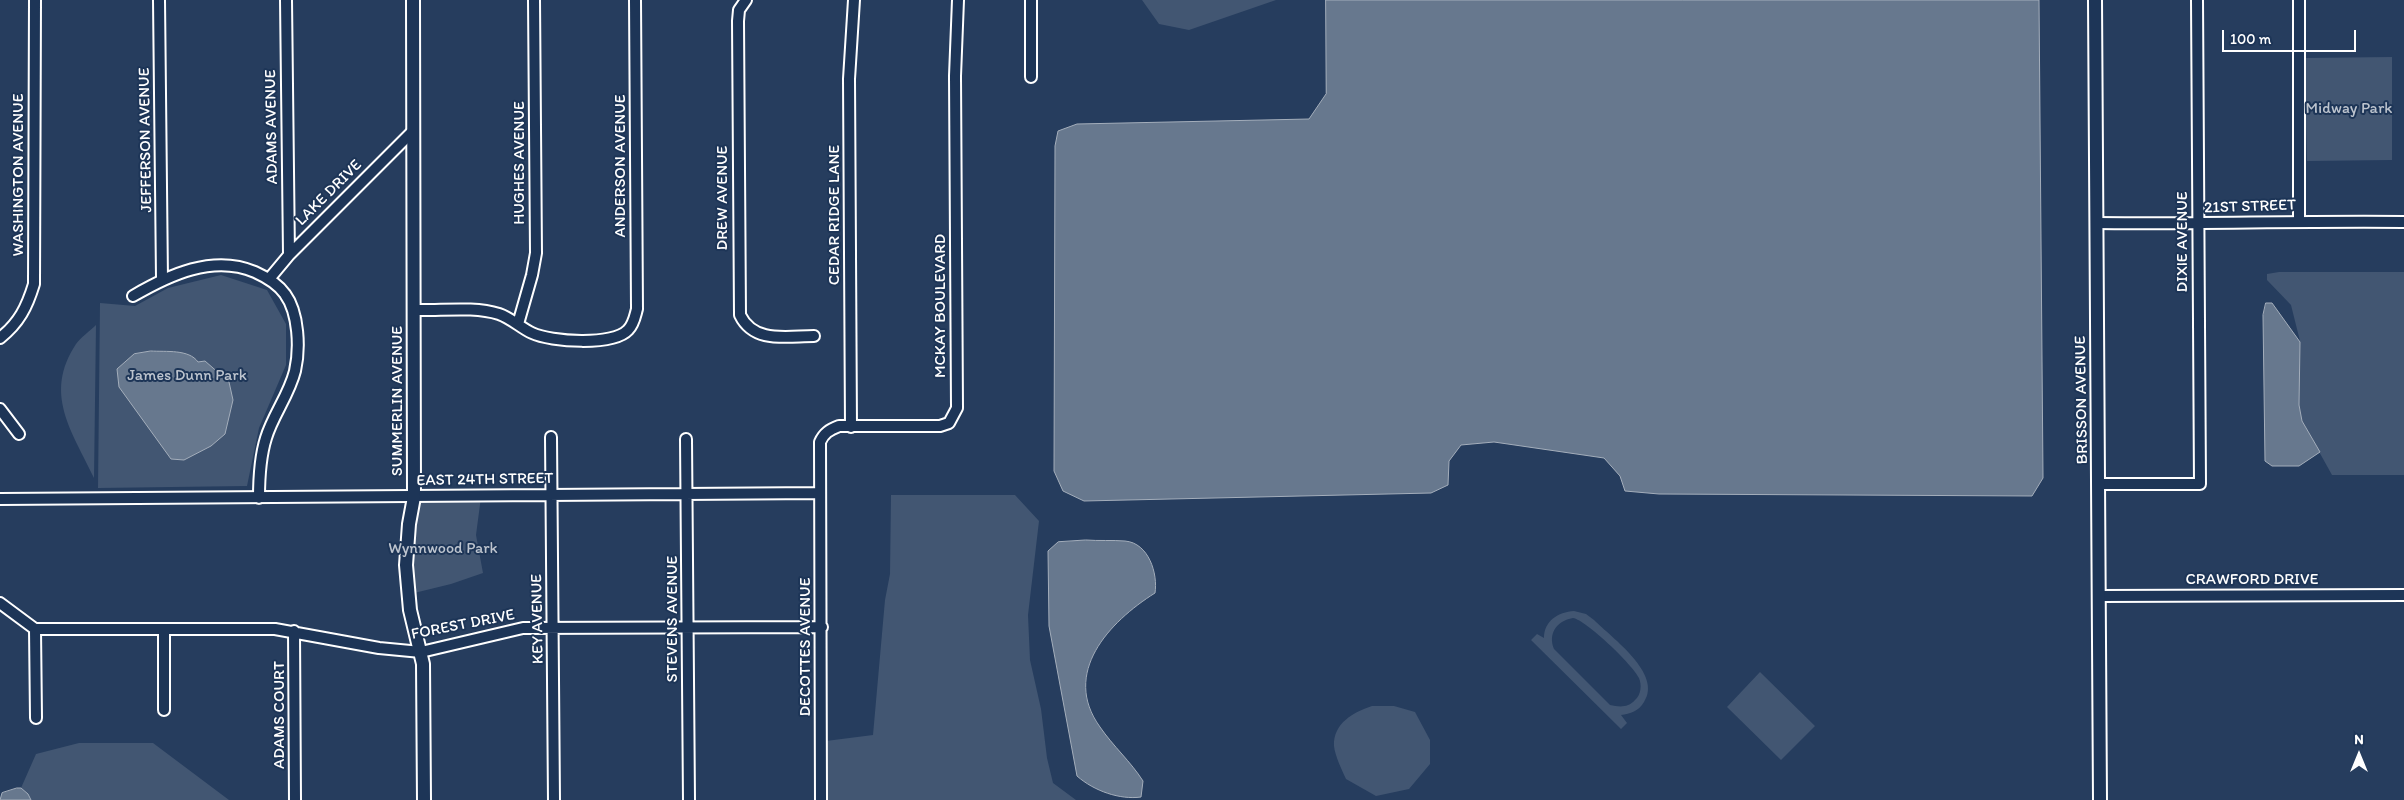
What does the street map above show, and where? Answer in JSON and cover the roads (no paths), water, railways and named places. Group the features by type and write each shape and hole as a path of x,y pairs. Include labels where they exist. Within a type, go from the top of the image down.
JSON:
{"street":[{"name":"WASHINGTON AVENUE","path":"0,338 12,329 23,314 34,284 34,0"},
{"name":"JEFFERSON AVENUE","path":"159,0 162,279"},
{"name":"ADAMS AVENUE","path":"286,0 289,255"},
{"name":"SUMMERLIN AVENUE","path":"413,0 414,496 406,545 406,579 410,610 421,652 424,676 424,800"},
{"name":"HUGHES AVENUE","path":"518,324 532,275 536,253 534,0"},
{"name":"ANDERSON AVENUE","path":"518,324 533,334 550,339 611,339 621,336 635,320 637,309 635,0"},
{"name":"DREW AVENUE","path":"746,0 740,10 738,21 740,315 744,324 758,334 766,336 814,336"},
{"name":"MCKAY BOULEVARD","path":"820,493 819,452 824,435 839,426 940,426 948,423 957,408 955,76 958,0"},
{"path":"1031,0 1031,77"},
{"name":"BRISSON AVENUE","path":"2095,0 2100,800"},
{"name":"DIXIE AVENUE","path":"2099,484 2200,484 2197,0"},
{"path":"2299,0 2299,220"},
{"name":"CEDAR RIDGE LANE","path":"851,426 849,79 854,2"},
{"name":"LAKE DRIVE","path":"269,279 289,255 413,131"},
{"name":"21ST STREET","path":"2096,223 2198,224 2299,220 2404,222"},
{"path":"133,296 162,279 207,266 228,266 252,271 269,279 285,294 295,316 297,350 295,372 266,437 260,461 259,498"},
{"path":"414,310 480,311 500,314 518,324"},
{"path":"0,409 18,434"},
{"name":"KEY AVENUE","path":"551,437 554,800"},
{"name":"STEVENS AVENUE","path":"686,438 688,800"},
{"name":"EAST 24TH STREET","path":"0,500 820,493"},
{"name":"DECOTTES AVENUE","path":"820,493 822,627 821,800"},
{"name":"CRAWFORD DRIVE","path":"2100,596 2404,595"},
{"path":"0,603 35,629 36,718"},
{"name":"FOREST DRIVE","path":"35,629 275,629 379,648 421,652 523,628 822,627"},
{"path":"164,629 164,710"},
{"name":"ADAMS COURT","path":"294,631 295,800"}],"park label":[{"name":"Midway Park","path":"2349,109"},
{"name":"James Dunn Park","path":"187,376"},
{"name":"Wynnwood Park","path":"443,549"}]}
